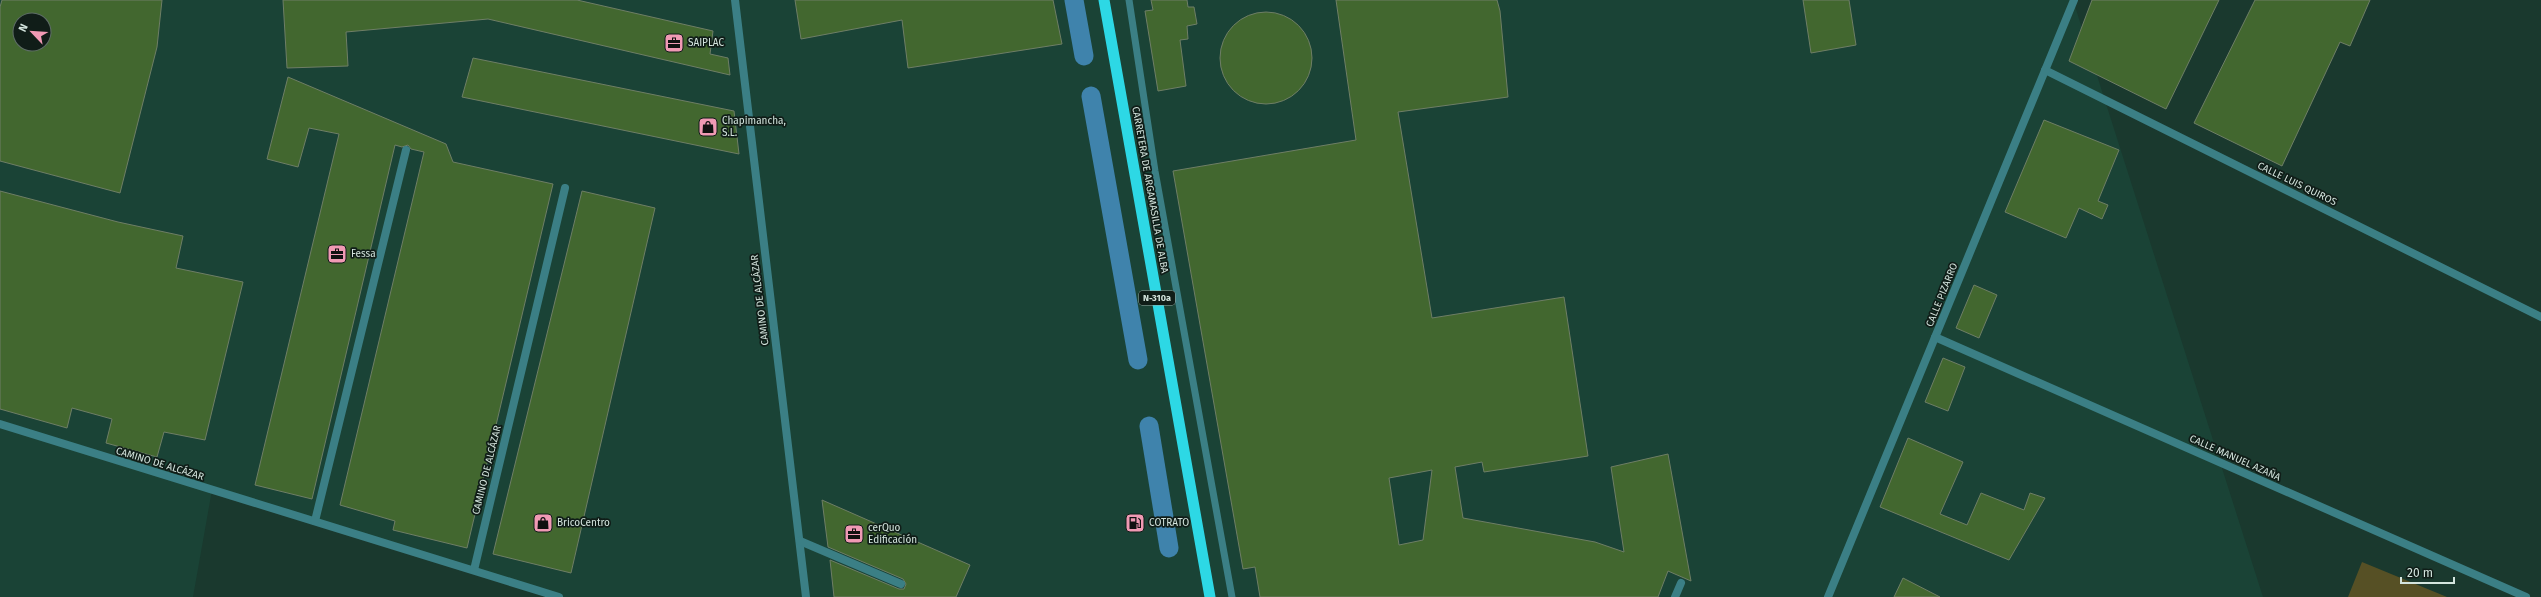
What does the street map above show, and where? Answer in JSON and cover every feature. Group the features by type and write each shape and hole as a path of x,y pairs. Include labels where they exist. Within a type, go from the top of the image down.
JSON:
{"highway":[{"name":"CARRETERA DE ARGAMASILLA DE ALBA","path":"1104,0 1210,597"}],"street":[{"name":"CAMINO DE ALCÁZAR","path":"735,0 806,597"},
{"name":"CALLE PIZARRO","path":"1828,597 2074,0"},
{"name":"CALLE LUIS QUIROS","path":"2045,70 2541,317"},
{"path":"315,521 406,150"},
{"name":"CAMINO DE ALCÁZAR","path":"474,570 565,188"},
{"name":"CALLE MANUEL AZAÑA","path":"1935,337 2526,597"},
{"name":"CAMINO DE ALCÁZAR","path":"0,424 558,597"},
{"path":"800,541 901,584"},
{"path":"1675,597 1681,583"}],"lane":[{"name":"CARRETERA DE ARGAMASILLA DE ALBA","path":"1129,0 1155,171 1232,597"}],"shaded area":[{"path":"0,0 2073,0 2263,597 556,597 212,490 193,597 0,597"},
{"path":"2362,562 2447,597 2348,597"}],"building":[{"path":"2,0 162,0 157,47 120,193 0,161 0,7"},
{"path":"283,0 577,0 713,31 710,54 728,58 730,75 488,19 346,32 348,66 287,68"},
{"path":"795,0 1053,0 1062,44 908,68 902,20 801,39"},
{"path":"1151,0 1187,0 1188,7 1194,7 1197,24 1187,26 1188,39 1180,40 1186,86 1158,91 1145,11 1153,10"},
{"path":"1336,0 1497,0 1500,11 1508,97 1398,112 1432,318 1564,297 1588,456 1484,472 1482,462 1455,467 1463,518 1595,542 1624,552 1611,467 1668,454 1691,581 1668,571 1658,597 1260,597 1255,567 1243,569 1173,171 1356,140","holes":["1432,470 1423,540 1399,545 1389,478"]},
{"path":"1803,0 1849,0 1856,45 1811,53"},
{"path":"2092,0 2219,0 2166,109 2069,61"},
{"path":"2255,0 2370,0 2350,46 2340,42 2282,166 2194,123"},
{"path":"1266,12 1284,16 1298,26 1308,40 1312,58 1308,76 1298,90 1284,100 1266,104 1248,100 1234,90 1224,76 1220,58 1224,40 1234,26 1248,16"},
{"path":"473,58 734,111 739,154 462,97"},
{"path":"288,77 446,144 453,162 553,184 467,548 393,530 395,521 340,505 424,152 411,149 408,145 402,147 395,145 312,499 255,485 339,134 309,128 298,167 267,159"},
{"path":"2044,120 2119,150 2098,201 2108,205 2102,219 2079,208 2066,238 2005,212"},
{"path":"0,191 118,222 183,236 176,268 243,282 205,440 164,432 157,457 106,443 112,419 72,408 67,428 0,409"},
{"path":"582,191 655,208 571,573 493,554"},
{"path":"1974,285 1997,295 1979,338 1956,328"},
{"path":"1943,358 1965,367 1948,411 1925,402"},
{"path":"1908,438 1963,462 1940,514 1967,525 1981,493 2024,510 2030,493 2045,498 2009,560 1880,507"},
{"path":"822,500 970,565 956,597 834,597 830,560 899,589 904,589 906,584 903,579 828,547"},
{"path":"1903,578 1940,597 1894,597"}],"waterway":[{"path":"1074,0 1084,56"},
{"path":"1091,96 1138,360"},
{"path":"1149,426 1169,548"}],"place":[{"name":"SAIPLAC","path":"674,43"},
{"name":"Chapimancha, S.L.","path":"708,127"},
{"name":"Fessa","path":"337,254"},
{"name":"BricoCentro","path":"543,523"},
{"name":"COTRATO","path":"1135,523"},
{"name":"cerQuo Edificación","path":"854,534"}]}
